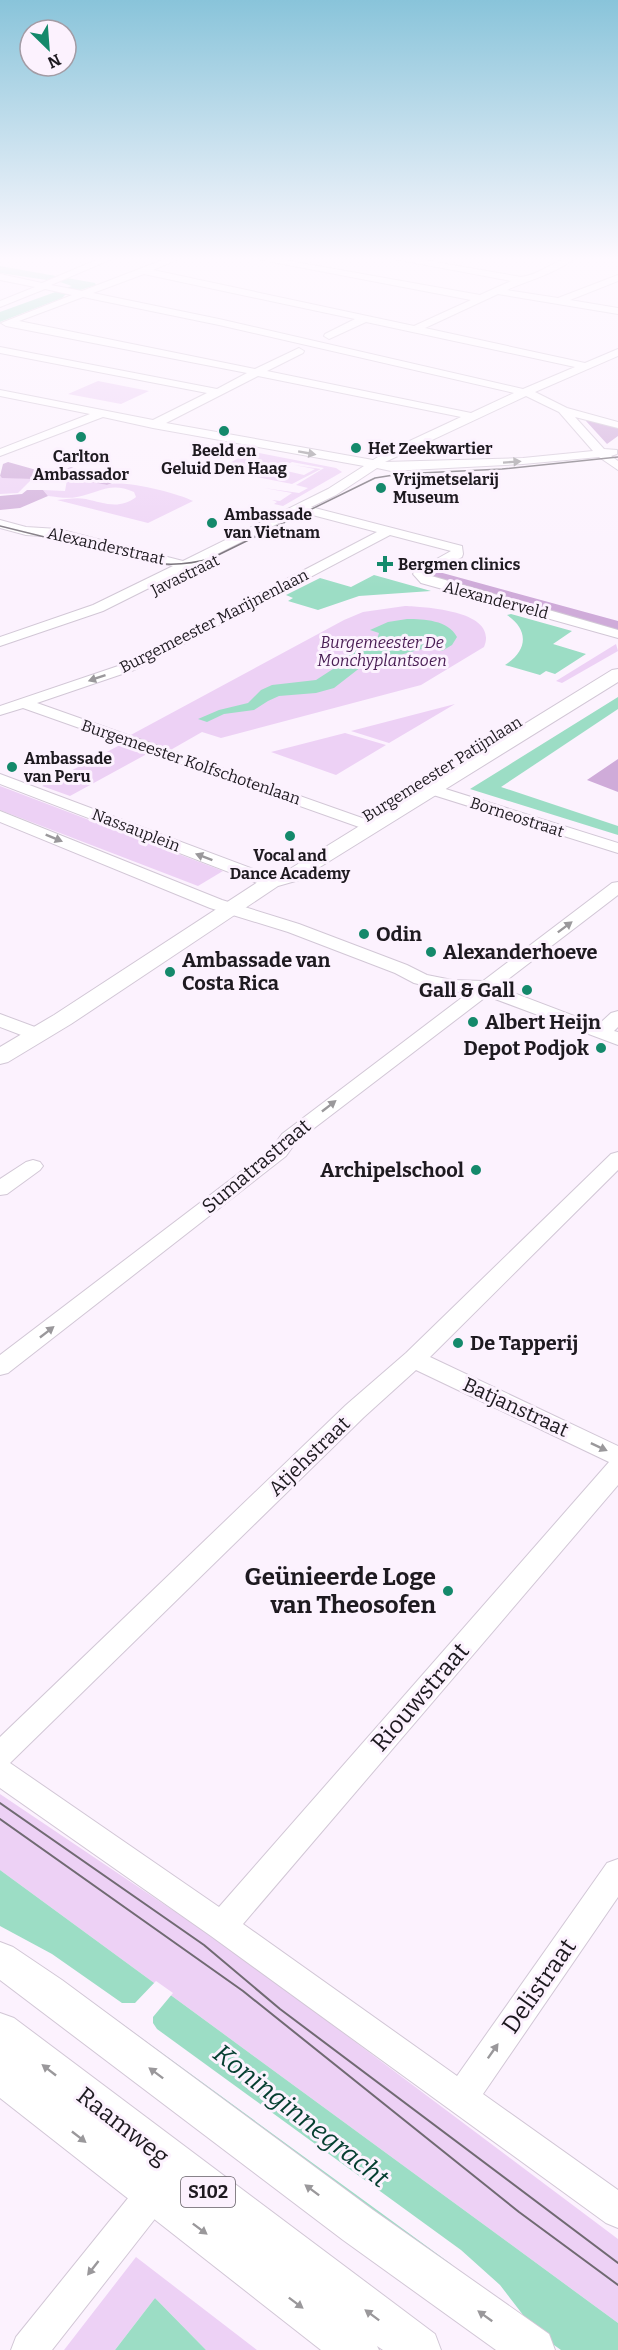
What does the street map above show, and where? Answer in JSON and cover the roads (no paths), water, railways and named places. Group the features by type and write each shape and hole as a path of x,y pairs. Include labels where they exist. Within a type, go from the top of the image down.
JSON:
{"main road":[{"name":"Burgemeester Patijnlaan","path":"0,1057 63,1020 82,1005 271,882 292,876 618,660"},
{"name":"Burgemeester Patijnlaan","path":"271,882 278,871 359,822 425,788 618,674"},
{"path":"0,1959 48,1992 358,2225 533,2350"},
{"name":"Raamweg","path":"0,2031 418,2350"},
{"name":"Raamweg","path":"0,2074 357,2350"}],"street":[{"path":"92,368 218,392"},
{"path":"230,368 472,416"},
{"path":"153,424 265,368"},
{"path":"429,368 525,392 563,410 618,426"},
{"name":"Javastraat","path":"0,648 87,620 332,492 390,454 582,368"},
{"path":"0,393 153,424 391,467 523,461 618,451"},
{"path":"563,410 602,453 618,466"},
{"path":"0,453 101,414"},
{"path":"375,480 380,471 391,467"},
{"name":"Javastraat","path":"188,568 362,489"},
{"path":"300,508 390,530"},
{"name":"Alexanderstraat","path":"0,524 26,531 58,533 188,568"},
{"name":"Alexanderveld","path":"390,530 452,547 459,552 422,572 421,577 448,587 618,634"},
{"name":"Burgemeester Marijnenlaan","path":"0,711 129,667 390,530"},
{"name":"Alexanderstraat","path":"26,531 37,538 168,573 188,568"},
{"name":"Javastraat","path":"0,642 98,608 168,573"},
{"name":"Burgemeester Kolfschotenlaan","path":"23,703 359,822"},
{"name":"Nassauplein","path":"0,778 271,882"},
{"name":"Borneostraat","path":"425,788 618,848"},
{"name":"Nassauplein","path":"0,816 401,969 428,983 485,988 609,1035"},
{"name":"Sumatrastraat","path":"0,1367 279,1152 289,1138 324,1110 618,887"},
{"path":"609,1035 618,1017"},
{"path":"0,1020 36,1034"},
{"name":"Atjehstraat","path":"0,1755 355,1411 414,1359 618,1158"},
{"path":"0,1189 33,1166"},
{"name":"Batjanstraat","path":"414,1359 618,1456"},
{"name":"Riouwstraat","path":"222,1926 618,1468"},
{"path":"0,1772 222,1926 618,2211"},
{"name":"Delistraat","path":"460,2099 618,1872"},
{"path":"29,2350 153,2194"}],"water":[{"path":"374,575 431,591 359,596 318,610 288,601 293,598 286,595 320,578 351,587"},
{"path":"511,614 572,631 553,644 586,654 555,674 546,671 540,675 505,665 518,653 523,640 519,627 507,615"},
{"path":"407,619 428,620 442,624 453,631 457,637 452,645 442,651 429,647 361,667 334,688 316,693 279,696 254,710 224,714 207,722 198,719 219,710 248,703 261,690 272,685 316,680 333,669 340,658 376,643 379,633 370,630 388,622"},
{"path":"618,697 618,709 501,787 618,826 618,835 470,789"},
{"name":"Koninginnegracht","path":"0,1870 618,2323 618,2350 524,2350 0,1944"},
{"path":"155,2298 206,2350 115,2350"}],"tram line":[{"path":"0,526 146,562 187,563 212,558 375,478 400,474 502,469 618,457"},
{"path":"0,1803 204,1945 280,2009 618,2263"},
{"path":"0,1819 243,1991 519,2212 618,2285"}],"place":[{"name":"Beeld en Geluid Den Haag","path":"224,431"},
{"name":"Carlton Ambassador","path":"81,437"},
{"name":"Het Zeekwartier","path":"356,448"},
{"name":"Vrijmetselarij Museum","path":"381,488"},
{"name":"Ambassade van Vietnam","path":"212,523"},
{"name":"Bergmen clinics","path":"385,564"},
{"name":"Ambassade van Peru","path":"12,767"},
{"name":"Vocal and Dance Academy","path":"290,836"},
{"name":"Odin","path":"364,934"},
{"name":"Alexanderhoeve","path":"431,952"},
{"name":"Ambassade van Costa Rica","path":"170,972"},
{"name":"Gall & Gall","path":"527,990"},
{"name":"Albert Heijn","path":"473,1022"},
{"name":"Depot Podjok","path":"601,1048"},
{"name":"Archipelschool","path":"476,1170"},
{"name":"De Tapperij","path":"458,1343"},
{"name":"Geünieerde Loge van Theosofen","path":"448,1591"}],"park label":[{"name":"Burgemeester De Monchyplantsoen","path":"382,651"}]}
